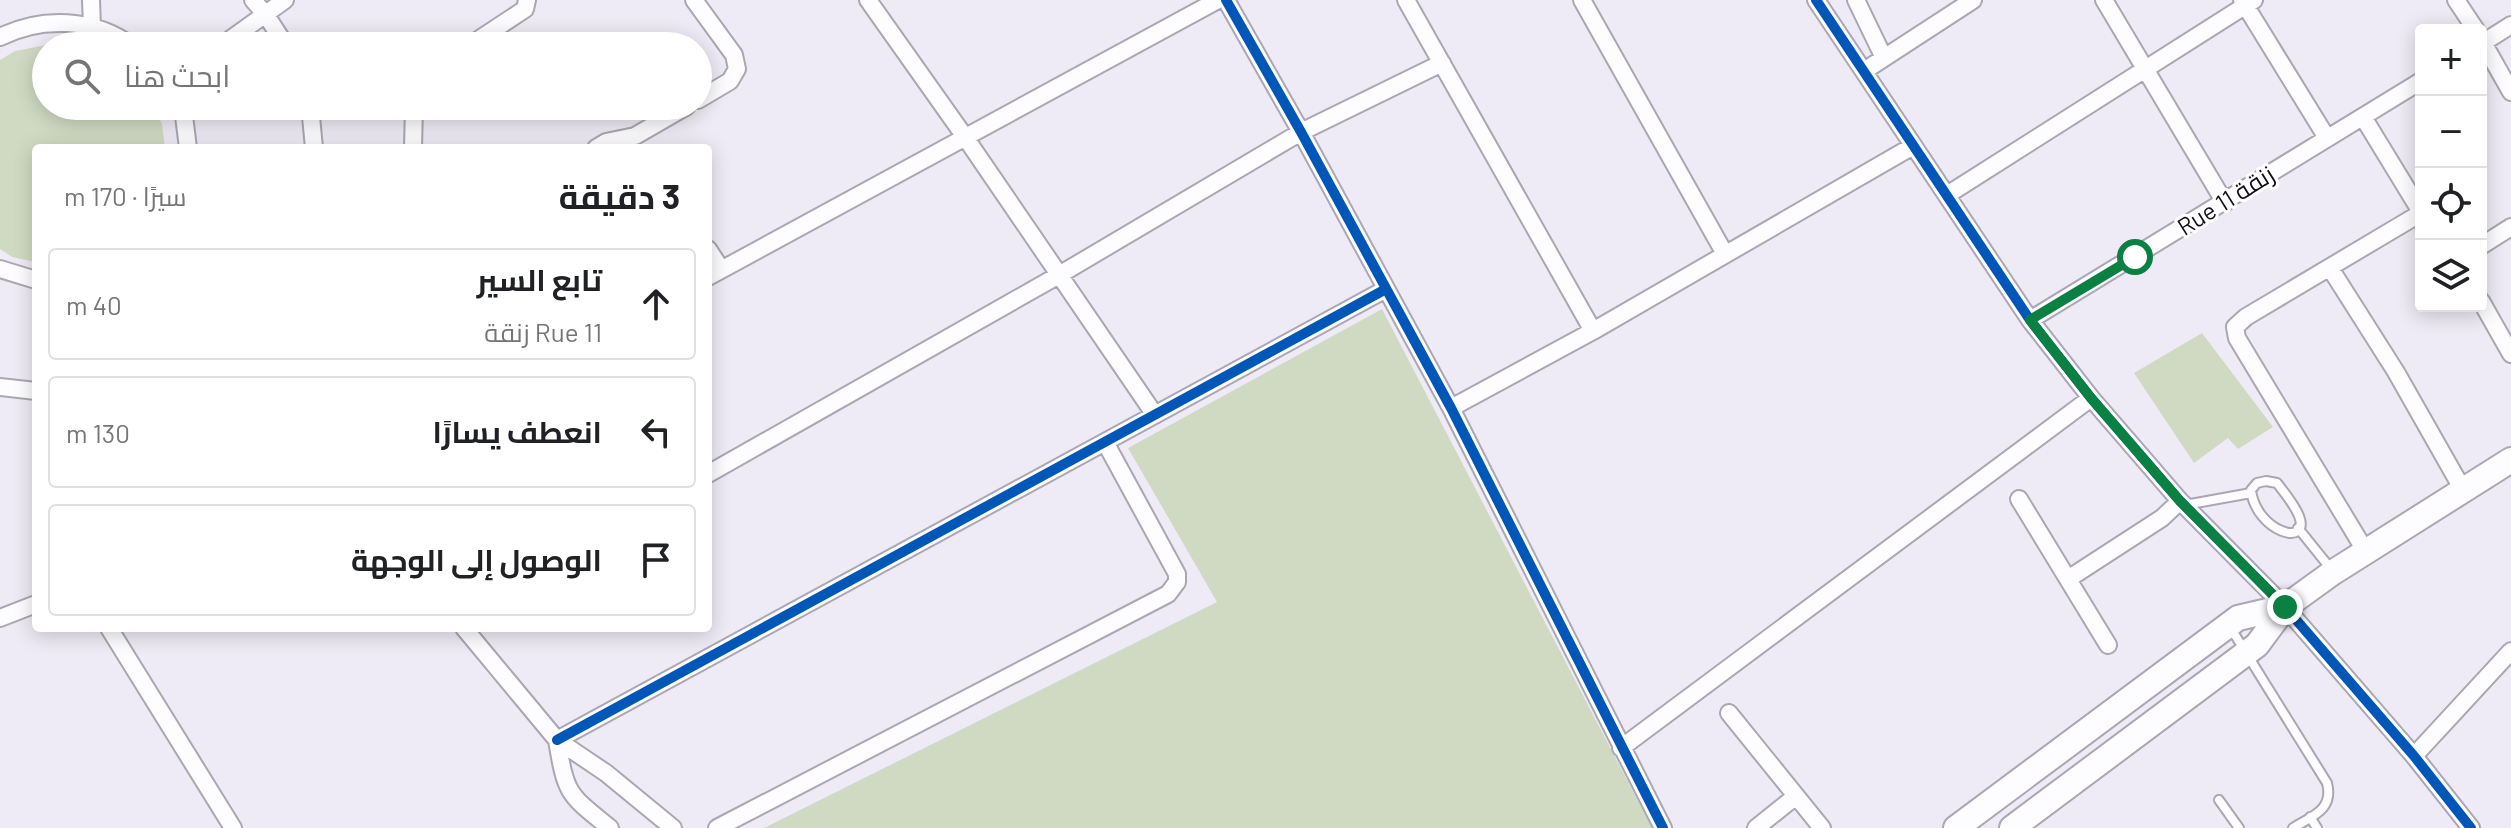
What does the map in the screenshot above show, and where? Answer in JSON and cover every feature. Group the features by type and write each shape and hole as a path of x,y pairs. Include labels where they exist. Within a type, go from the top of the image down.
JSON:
{"street":[{"path":"91,0 92,27"},
{"path":"253,0 277,32"},
{"path":"241,32 285,0"},
{"path":"490,32 525,9 527,0"},
{"path":"694,0 734,55 737,69 730,81 712,92"},
{"path":"715,273 1218,0"},
{"path":"1226,0 1451,408 1663,828"},
{"path":"1406,0 1593,331"},
{"path":"1582,0 1725,254"},
{"path":"1816,0 2030,320 2091,398 2182,503 2285,607 2414,756 2471,828"},
{"path":"1856,0 1884,58"},
{"path":"1864,71 1973,0"},
{"path":"2104,0 2225,203"},
{"path":"2456,0 2471,24"},
{"path":"876,2 1155,415"},
{"path":"1947,195 2247,2 2327,138"},
{"path":"0,37 38,24 65,23 104,32"},
{"path":"2487,36 2511,25"},
{"path":"2487,51 2511,92"},
{"path":"712,472 1059,275 1301,132 1442,63"},
{"name":"Rue 11 زنقة","path":"2030,320 2415,85"},
{"path":"2363,117 2415,203"},
{"path":"184,120 188,144"},
{"path":"311,120 314,144"},
{"path":"413,144 414,120"},
{"path":"603,144 639,142 668,120"},
{"path":"1451,408 1593,331 1913,146"},
{"path":"2366,552 2237,338 2235,327 2246,317 2415,217"},
{"path":"2487,242 2511,227"},
{"path":"2330,268 2396,372 2463,490"},
{"path":"0,269 32,279"},
{"path":"557,740 1386,289"},
{"path":"2487,312 2511,354"},
{"path":"0,387 32,391"},
{"path":"1621,748 2091,398"},
{"path":"717,828 1168,594 1177,582 1177,574 1105,442"},
{"path":"2012,828 2257,645 2285,607 2334,572 2511,460"},
{"path":"2019,499 2108,645"},
{"path":"2068,579 2182,503"},
{"path":"0,618 32,606"},
{"path":"1956,828 2238,618 2285,607"},
{"path":"111,632 233,828"},
{"path":"467,632 557,740 606,773 673,828"},
{"path":"2414,756 2511,651"},
{"path":"1729,713 1822,828"},
{"path":"557,740 563,780 569,792 610,828"},
{"path":"1756,828 1796,796"}],"lane":[{"path":"2257,483 2277,483 2298,515 2298,528 2293,533 2284,533 2273,527 2252,501 2251,493 2257,483"},
{"path":"2182,503 2251,493"},
{"path":"2298,528 2334,572"},
{"path":"2229,625 2327,783 2330,793 2327,803 2293,828"},
{"path":"2219,800 2239,828"},
{"path":"2310,817 2317,828"}],"green space":[{"path":"32,48 32,120 160,120 164,144 32,144 32,261 12,257 0,249 0,60 15,51"},
{"path":"1382,309 1652,828 764,828 1217,602 1128,448"},
{"path":"2202,333 2273,427 2238,449 2228,438 2194,463 2134,373"}],"cycle path":[{"path":"1226,0 1451,408 1663,828"},
{"path":"1816,0 2030,320 2091,398 2180,501 2285,607 2414,756 2471,828"},
{"path":"557,740 1386,289"}],"route":[{"path":"2135,257 2030,320 2091,398 2180,501 2285,607"}]}
